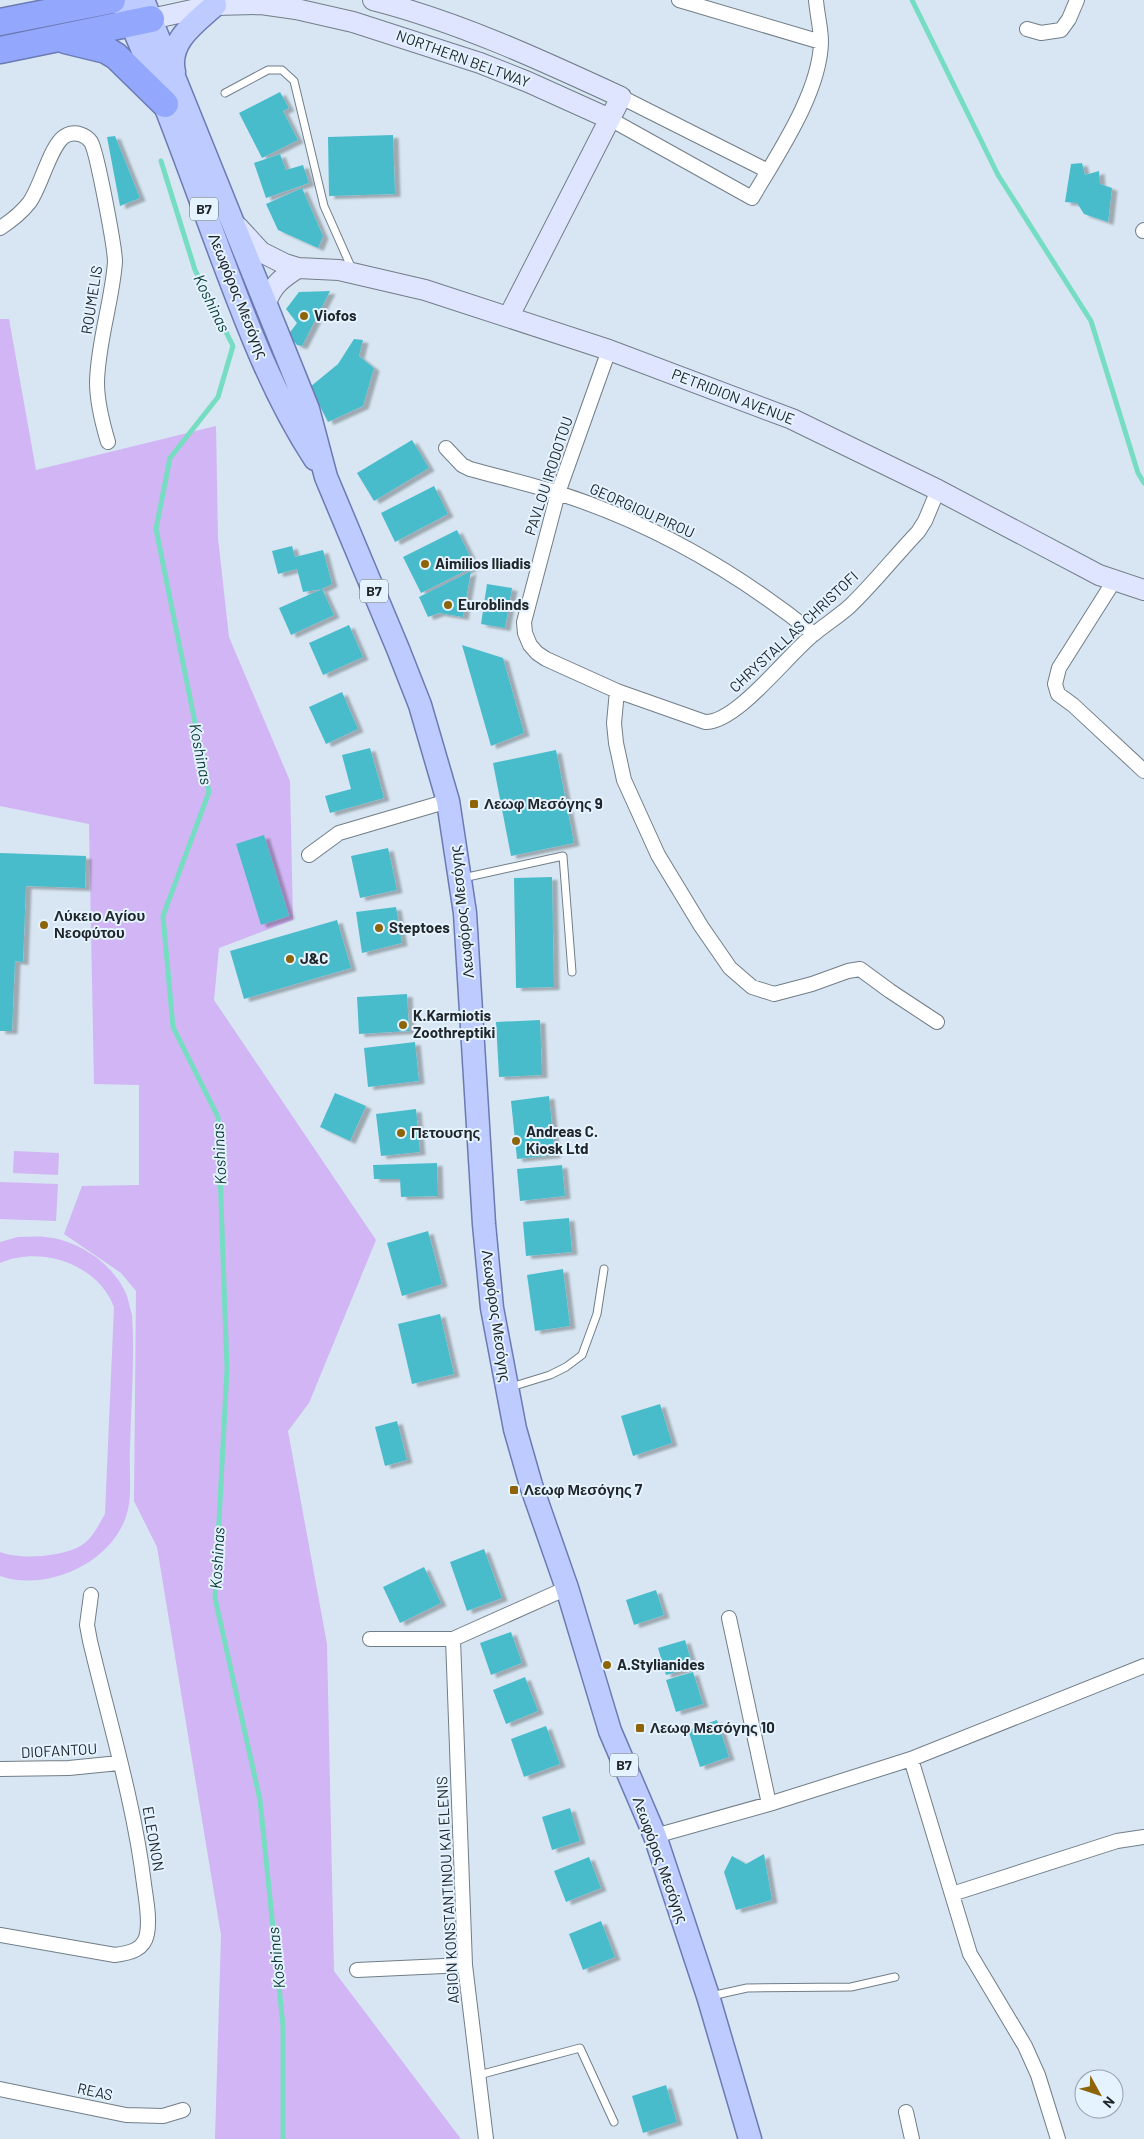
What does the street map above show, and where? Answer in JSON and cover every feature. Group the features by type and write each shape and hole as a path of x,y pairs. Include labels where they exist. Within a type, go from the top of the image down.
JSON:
{"highway":[{"path":"34,15 57,0"},
{"path":"0,22 112,0"},
{"path":"0,50 54,38 142,14"},
{"path":"54,38 106,50 171,93"}],"main road":[{"name":"B7","path":"121,0 142,14"},
{"path":"171,93 172,62 178,43 188,28 215,5"},
{"name":"Λεωφόρος Μεσόγης","path":"142,14 171,93 243,314 292,423 326,477"},
{"name":"Λεωφόρος Μεσόγης","path":"171,93 224,198 308,409 326,477 416,697 434,749 448,801 465,913 484,1224 492,1308 506,1389 531,1485 567,1588 610,1731 655,1836 708,1996 750,2139"}],"street":[{"name":"NORTHERN BELTWAY","path":"142,14 215,5 261,4 296,9 353,22 480,63 528,82 610,119 752,198 768,171 622,97 516,50 414,12 373,0"},
{"path":"679,0 821,42"},
{"path":"768,171 785,144 816,76 821,42 816,0"},
{"path":"1027,29 1041,33 1061,30 1069,19 1077,0"},
{"path":"509,316 622,97"},
{"name":"ROUMELIS","path":"0,228 12,221 29,203 59,142 66,135 77,134 87,138 94,148 115,259 99,356 97,384 100,413 108,442"},
{"name":"PETRIDION AVENUE","path":"224,198 239,229 251,243 272,259 298,268 324,268 354,273 425,290 609,350 792,419 938,490 1086,569 1114,581 1144,590"},
{"path":"270,316 266,304 268,297 280,280 298,268"},
{"name":"PAVLOU IRODOTOU","path":"609,350 558,493 524,622 525,633 537,653 546,659 616,691 705,722 719,720"},
{"name":"GEORGIOU PIROU","path":"446,448 462,465 470,469 558,493 694,551 764,595 814,634"},
{"name":"CHRYSTALLAS CHRISTOFI","path":"719,720 754,693 814,634 852,604 918,532 925,521 938,490"},
{"path":"1114,581 1059,668 1055,684 1058,694 1073,705 1144,771"},
{"path":"616,691 614,722 616,744 624,780 658,855 701,926 730,968 752,987 774,994 860,969 937,1022"},
{"path":"309,855 339,834 448,801"},
{"path":"370,1639 453,1639 567,1588"},
{"name":"ELEONON","path":"0,1935 116,1955 130,1953 142,1944 147,1934 148,1917 141,1858 87,1625 91,1595"},
{"path":"729,1618 769,1804"},
{"name":"AGION KONSTANTINOU KAI ELENIS","path":"453,1639 465,1965 486,2139"},
{"path":"655,1836 769,1804 911,1759 1144,1666"},
{"path":"911,1759 970,1954 1025,2046 1038,2075 1058,2139"},
{"name":"DIOFANTOU","path":"0,1769 69,1768 119,1764"},
{"path":"952,1894 1116,1841 1144,1837"},
{"path":"357,1970 465,1965"},
{"name":"REAS","path":"0,2089 126,2115 164,2116 183,2110"},
{"path":"906,2112 912,2139"}],"lane":[{"path":"225,93 268,70 282,70 294,80 324,206 354,273"},
{"path":"460,879 563,856 572,972"},
{"path":"506,1389 550,1375 566,1367 582,1355 597,1314 604,1270"},
{"path":"708,1996 747,1988 851,1987 895,1977"},
{"path":"479,2075 580,2048 614,2122"}],"shaded area":[{"path":"0,319 9,319 36,470 216,426 218,538 229,637 290,781 293,920 219,948 214,1000 376,1240 309,1403 288,1431 327,1644 334,1971 461,2139 215,2139 221,1935 157,1547 134,1501 136,1291 121,1273 64,1234 82,1186 139,1185 139,1085 94,1084 89,824 0,806"},
{"path":"14,1151 59,1153 58,1175 13,1173"},
{"path":"0,1182 58,1184 56,1221 0,1219"},
{"path":"18,1237 58,1239 70,1243 94,1256 104,1264 121,1284 127,1296 132,1315 133,1365 130,1496 128,1509 121,1528 110,1544 95,1558 59,1576 39,1580 19,1580 0,1576 0,1552 19,1556 41,1556 53,1555 74,1549 89,1539 105,1514 114,1307 106,1292 95,1279 82,1269 66,1262 33,1256 16,1258 0,1263 0,1242"}],"building":[{"path":"280,92 289,108 283,111 298,140 262,158 239,113"},
{"path":"393,135 395,194 329,196 328,137"},
{"path":"115,136 140,198 120,206 107,137"},
{"path":"280,154 286,170 303,165 309,183 266,198 254,163"},
{"path":"1082,163 1085,175 1099,171 1100,184 1112,188 1108,222 1084,214 1077,203 1065,202 1071,164"},
{"path":"302,188 323,236 318,248 278,230 266,204"},
{"name":"Viofos","path":"330,291 302,346 297,345 288,335 297,323 286,309 299,292"},
{"path":"354,339 363,340 359,356 374,368 363,406 328,422 310,387 338,364"},
{"path":"412,440 429,468 374,501 357,473"},
{"path":"434,486 448,514 395,542 381,513"},
{"path":"457,530 475,566 421,593 403,557"},
{"path":"292,546 295,557 323,550 332,584 322,589 303,592 297,569 278,574 272,551"},
{"path":"471,571 463,617 439,613 428,617 419,597"},
{"path":"487,584 512,588 505,628 481,624"},
{"path":"322,589 334,615 291,635 279,608"},
{"path":"349,625 363,657 323,675 309,643"},
{"path":"462,645 503,658 524,733 491,746"},
{"path":"342,692 358,729 326,744 309,707"},
{"path":"370,748 384,798 330,813 325,796 351,789 342,755"},
{"path":"556,750 574,843 511,856 493,763"},
{"path":"264,835 289,916 261,925 236,844"},
{"path":"388,848 397,890 360,898 351,856"},
{"path":"0,853 86,856 85,888 26,886 23,962 15,961 12,1031 0,1031"},
{"path":"552,877 554,987 516,988 514,878"},
{"name":"Steptoes","path":"396,907 402,943 362,953 356,912"},
{"name":"J&C","path":"337,920 351,968 244,999 230,951"},
{"path":"407,994 409,1031 359,1034 357,997"},
{"path":"540,1020 542,1075 499,1077 496,1022"},
{"path":"415,1042 419,1081 368,1087 364,1048"},
{"path":"335,1093 366,1106 350,1141 320,1127"},
{"path":"549,1096 555,1155 517,1159 511,1101"},
{"path":"416,1109 420,1152 381,1156 376,1114"},
{"path":"437,1163 438,1196 401,1197 400,1179 374,1179 373,1165"},
{"path":"562,1165 565,1196 520,1201 517,1169"},
{"path":"569,1218 572,1252 526,1256 523,1222"},
{"path":"428,1231 442,1284 402,1296 387,1243"},
{"path":"563,1269 570,1326 535,1331 527,1275"},
{"path":"440,1314 454,1374 412,1384 398,1324"},
{"path":"660,1404 672,1443 633,1456 621,1416"},
{"path":"397,1421 407,1460 385,1466 375,1427"},
{"path":"484,1549 502,1598 467,1611 450,1562"},
{"path":"424,1567 441,1603 400,1623 383,1587"},
{"path":"656,1590 664,1615 634,1625 626,1600"},
{"path":"511,1632 522,1663 491,1675 480,1643"},
{"path":"685,1640 693,1667 666,1675 658,1648"},
{"path":"693,1672 703,1704 676,1712 666,1680"},
{"path":"525,1677 538,1711 506,1724 493,1690"},
{"path":"717,1720 729,1757 700,1767 688,1730"},
{"path":"546,1726 560,1764 524,1777 511,1739"},
{"path":"570,1808 580,1841 552,1850 542,1817"},
{"path":"764,1854 772,1900 736,1910 724,1872 732,1856 746,1864"},
{"path":"589,1857 601,1888 566,1902 554,1871"},
{"path":"601,1921 615,1957 583,1970 569,1934"},
{"path":"666,2085 677,2122 643,2133 632,2096"}],"waterway":[{"path":"912,0 998,175 1091,321 1138,473 1144,483"},
{"name":"Koshinas","path":"161,161 195,270 233,346 218,397 170,458 156,529 209,792 163,916 173,1027 218,1117 227,1369 215,1598 260,1800 283,2026 283,2139"}],"place":[{"name":"Viofos","path":"304,316"},
{"name":"Aimilios Iliadis","path":"425,564"},
{"name":"Euroblinds","path":"448,605"},
{"name":"Λεωφ Μεσόγης 9","path":"474,804"},
{"name":"Λύκειο Αγίου Νεοφύτου","path":"44,925"},
{"name":"Steptoes","path":"379,928"},
{"name":"J&C","path":"290,959"},
{"name":"K.Karmiotis Zoothreptiki","path":"403,1025"},
{"name":"Πετουσης","path":"401,1133"},
{"name":"Andreas C. Kiosk Ltd","path":"516,1141"},
{"name":"Λεωφ Μεσόγης 7","path":"514,1490"},
{"name":"A.Stylianides","path":"607,1665"},
{"name":"Λεωφ Μεσόγης 10","path":"640,1728"}]}
